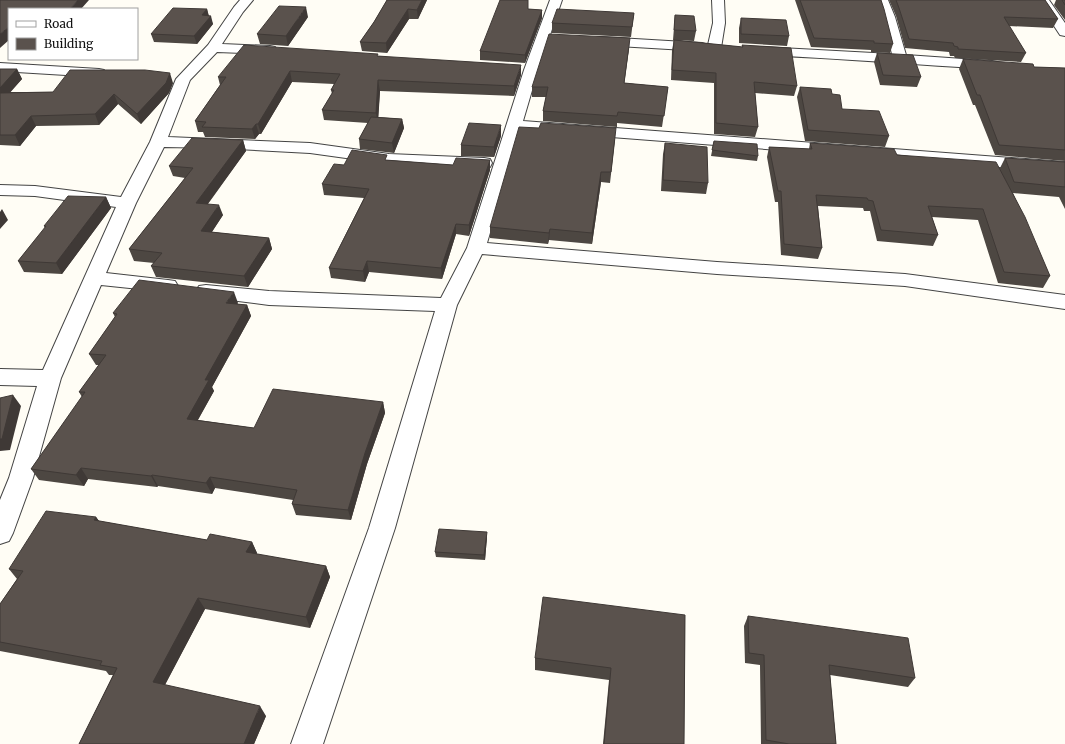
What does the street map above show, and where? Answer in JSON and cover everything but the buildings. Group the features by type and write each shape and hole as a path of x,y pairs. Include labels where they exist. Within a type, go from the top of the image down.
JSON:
{"street":[{"path":"0,533 20,478 50,378 127,203 158,142 176,78 213,48 238,10 247,0"},
{"path":"307,744 382,528 447,305 476,248 514,125 524,69 549,39 556,0"},
{"path":"714,48 719,23 718,0"},
{"path":"882,0 889,16 900,60"},
{"path":"1043,0 1065,32"},
{"path":"585,41 648,43 729,49"},
{"path":"213,48 286,51"},
{"path":"744,50 820,53 900,60 1003,66"},
{"path":"0,67 110,73"},
{"path":"514,125 1065,167"},
{"path":"158,142 217,142 310,148 389,159 502,164"},
{"path":"0,190 35,191 127,203"},
{"path":"476,248 717,268 905,280 1065,302"},
{"path":"95,278 269,298 447,305"},
{"path":"0,377 50,378"}]}
